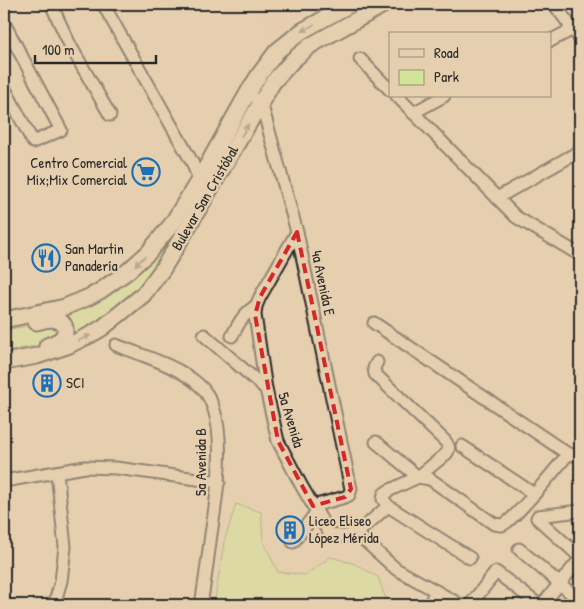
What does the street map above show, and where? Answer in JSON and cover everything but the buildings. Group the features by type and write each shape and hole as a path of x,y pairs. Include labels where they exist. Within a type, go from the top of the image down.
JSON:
{"main road":[{"name":"Bulevar San Cristóbal","path":"4,320 65,307 89,297 121,276 148,253 172,224 249,91 277,52 302,31 351,4"},
{"name":"Bulevar San Cristóbal","path":"4,362 37,356 67,346 90,335 102,328 142,295 162,270 273,82 310,45 386,4"},
{"path":"176,247 182,225 202,190 199,180"},
{"path":"4,328 51,319 64,324 65,334 57,342 47,346 4,356"}],"street":[{"path":"51,4 70,45 110,115"},
{"path":"103,4 192,162 199,180"},
{"path":"552,40 577,34 554,4"},
{"path":"4,88 33,142 61,130 5,28"},
{"path":"360,58 389,89"},
{"path":"249,91 261,102"},
{"path":"399,98 516,217 580,255"},
{"path":"413,113 440,98"},
{"name":"4a Avenida E","path":"261,102 297,232 351,489 349,495 315,509"},
{"path":"497,198 580,151"},
{"path":"232,336 245,314 256,306 297,232"},
{"name":"5a Avenida","path":"256,306 255,315 266,389 278,441 329,533 344,537 356,534"},
{"path":"374,323 568,454 580,456"},
{"path":"204,335 266,389"},
{"name":"5a Avenida B","path":"116,345 181,371 200,384 210,397 214,409 219,435 219,482 202,605"},
{"path":"376,362 375,374 445,441 449,450 418,477 388,491 384,494 383,499 388,506 470,558"},
{"path":"376,442 418,477 430,480 494,524 501,525 508,522 568,454"},
{"path":"462,446 534,494"},
{"path":"4,481 85,467 116,468 219,482"},
{"path":"54,605 61,580 65,547 57,472"},
{"path":"388,506 356,534 396,569 461,605"},
{"path":"293,542 315,509"},
{"path":"470,605 496,572 540,605 560,584 580,558 537,518 538,516 580,511"},
{"path":"519,549 580,601"},
{"path":"429,605 436,591"}],"highlighted area":[{"path":"297,232 351,489 345,497 313,506 278,441 255,315 260,297"}],"shaded area":[{"path":"252,4 322,4 271,36"}],"green space":[{"path":"174,232 165,256 136,292 115,314 64,343 63,315"},
{"path":"55,323 61,331 45,344 4,352 4,330"},
{"path":"236,504 261,512 263,541 278,572 305,575 331,557 355,564 378,577 388,605 214,605 224,542"}],"place":[{"name":"Centro Comercial Mix;Mix Comercial","path":"146,172"},
{"name":"San Martin Panadería","path":"46,258"},
{"name":"SCI","path":"47,383"},
{"name":"Liceo Eliseo López Mérida","path":"290,530"}]}
